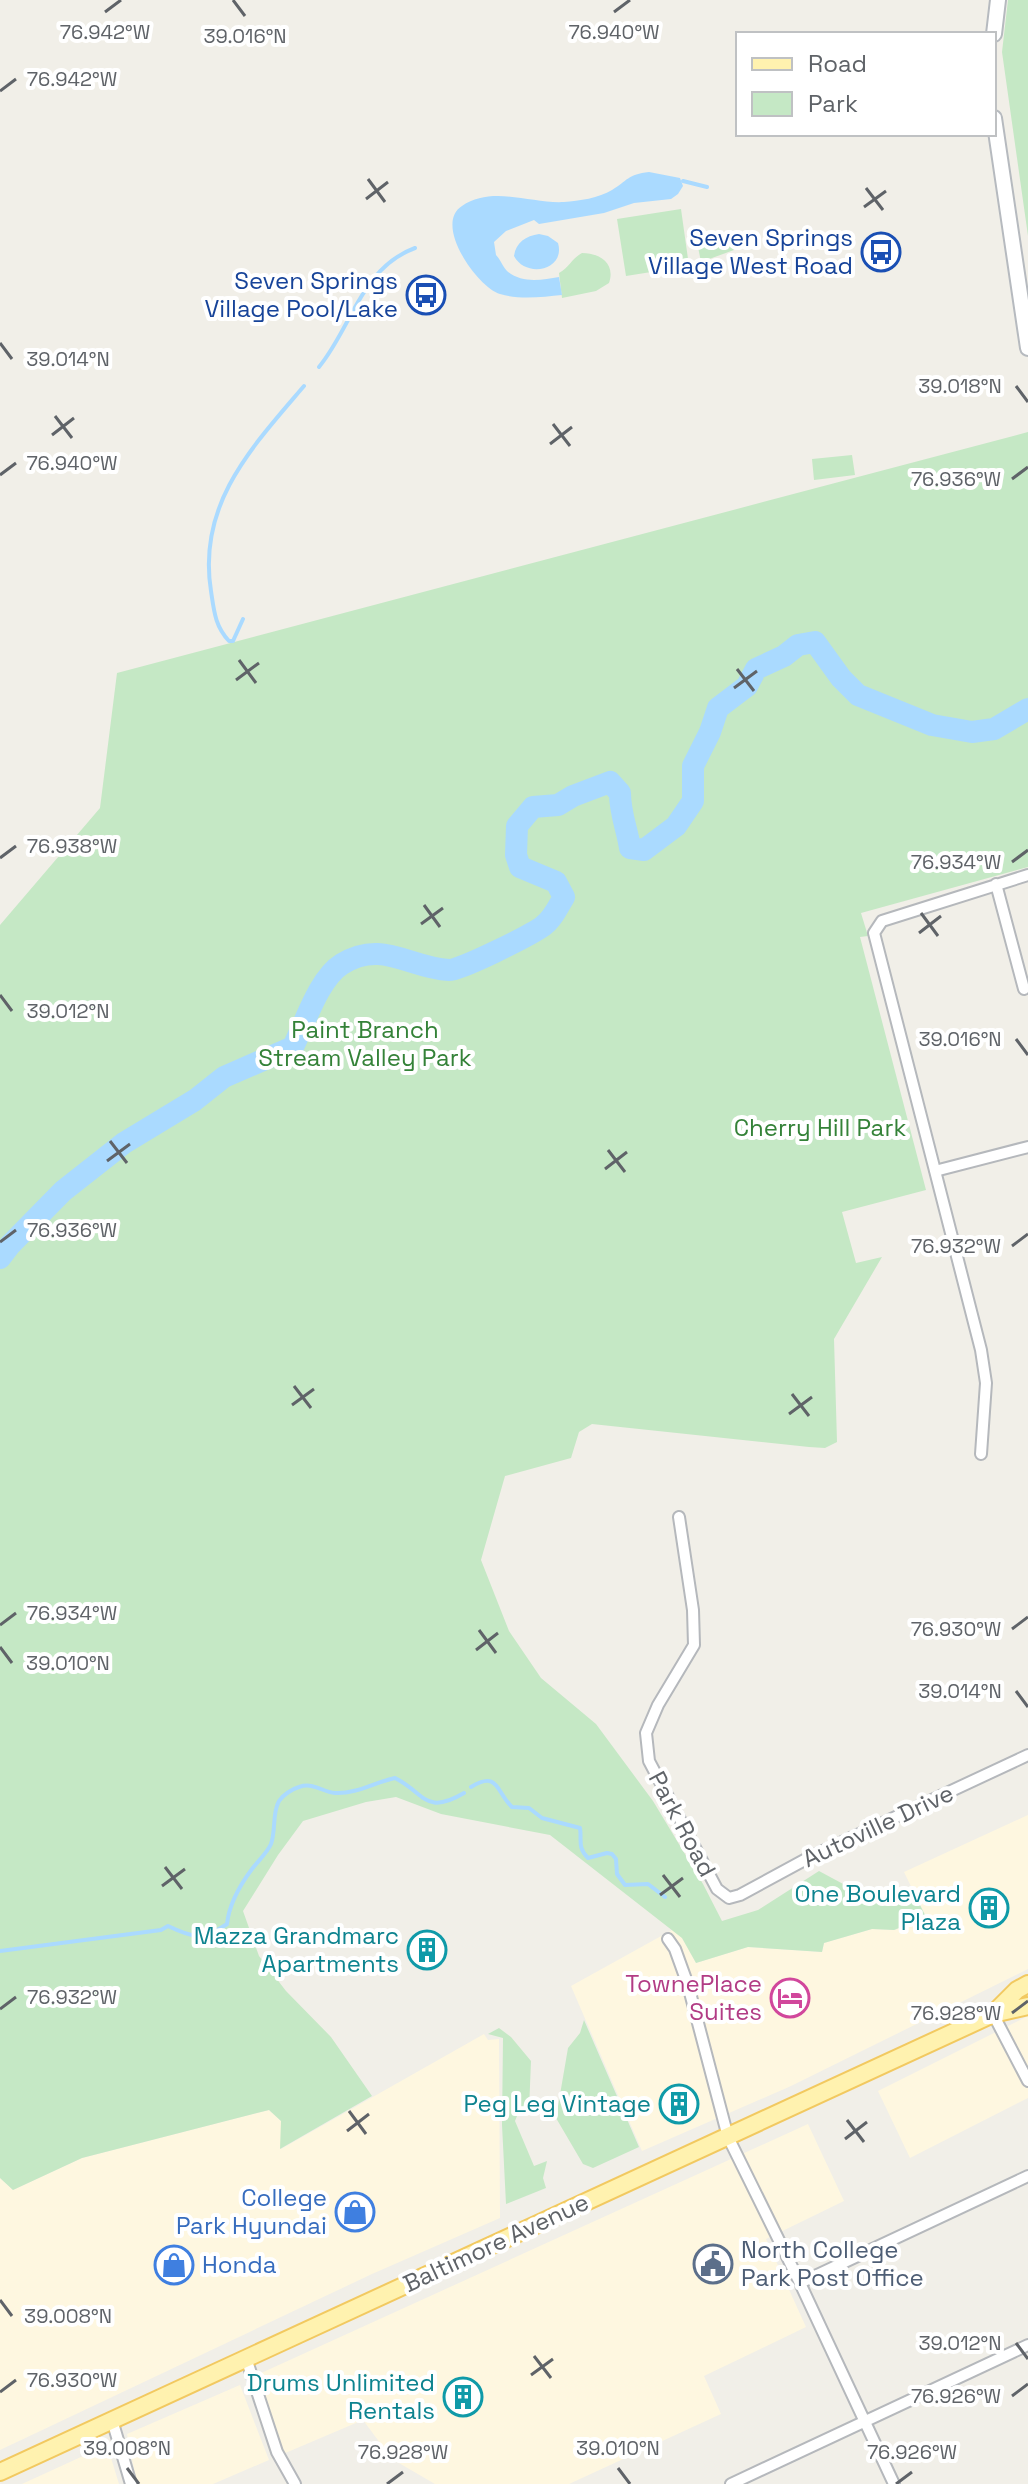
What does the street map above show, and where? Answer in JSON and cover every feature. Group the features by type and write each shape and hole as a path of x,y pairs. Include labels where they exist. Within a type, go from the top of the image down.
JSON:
{"main road":[{"path":"994,32 998,0"},
{"path":"996,132 1028,348"},
{"name":"Baltimore Avenue","path":"993,2014 1017,1990 1028,1984"},
{"name":"Baltimore Avenue","path":"0,2472 993,2014 1028,2006"}],"street":[{"path":"981,1454 986,1409 983,1361 874,933 882,921 1028,875"},
{"path":"996,884 1024,989"},
{"path":"935,1171 1028,1147"},
{"name":"Park Road","path":"679,1517 691,1595 694,1645 658,1705 646,1733 646,1750 710,1877 717,1889 729,1898"},
{"name":"Autoville Drive","path":"729,1898 1028,1755"},
{"path":"668,1939 675,1949 688,1985 728,2137 894,2484"},
{"path":"993,2014 1028,2081"},
{"path":"800,2283 1028,2176"},
{"path":"731,2484 1028,2345"},
{"path":"246,2358 274,2445 295,2484"},
{"path":"112,2420 131,2484"}],"shaded area":[{"path":"1028,1815 1028,1969 791,2086 642,2151 571,1986 672,1930 682,1938 696,1963 748,1947 822,1952 824,1943 872,1929 895,1930 926,1917 904,1872"},
{"path":"1028,2016 1028,2098 910,2158 878,2091"},
{"path":"484,2034 488,2040 499,2039 500,2218 372,2274 0,2450 0,2178 13,2190 82,2158 269,2110 281,2121 281,2149"},
{"path":"808,2124 844,2201 766,2239 806,2327 704,2376 721,2414 569,2484 435,2484 392,2459 363,2420 283,2454 259,2374"},
{"path":"240,2385 269,2460 213,2484 137,2484 127,2434"},
{"path":"107,2445 119,2484 22,2484"}],"green space":[{"path":"1008,0 1028,0 1028,236 1002,52"},
{"path":"681,209 689,266 626,276 617,219"},
{"path":"723,233 734,250 701,262 696,237"},
{"path":"582,253 604,260 610,270 609,283 596,291 562,298 559,273"},
{"name":"Paint Branch Stream Valley Park","path":"1028,432 1028,867 861,913 868,936 860,937 926,1190 842,1212 856,1263 882,1257 834,1339 837,1442 825,1448 809,1447 592,1424 579,1432 571,1458 505,1476 481,1560 509,1631 541,1678 596,1724 653,1801 722,1921 758,1910 819,1871 845,1885 875,1889 911,1887 926,1917 894,1930 872,1929 824,1943 822,1952 748,1947 696,1963 682,1938 550,1835 441,1814 396,1797 366,1802 303,1821 243,1911 259,1956 286,1991 331,2037 372,2096 280,2149 281,2121 269,2110 82,2158 13,2190 0,2178 0,925 100,808 117,673"},
{"path":"852,455 855,475 814,480 812,459"},
{"path":"584,2020 639,2147 593,2168 583,2164 556,2118 568,2048 580,2033"},
{"path":"499,2028 531,2061 529,2110 517,2116 515,2121 534,2166 547,2161 543,2178 546,2188 506,2204 502,2125 503,2038 488,2034"}],"water":[{"path":"649,172 680,178 683,186 671,199 634,203 604,213 539,224 534,220 506,231 494,242 496,255 507,271 526,279 559,277 562,295 523,297 500,294 480,280 470,268 455,240 452,226 454,215 474,200 499,196 552,202 582,200 607,193 632,176"},
{"path":"539,234 558,243 559,252 551,265 535,269 520,263 514,256 522,240"}],"waterway":[{"path":"683,181 707,187"},
{"path":"319,367 359,300 382,269 415,248"},
{"path":"243,619 233,641 229,641 214,612 209,560 212,531 221,504 248,455 304,386"},
{"path":"0,1258 63,1191 124,1143 195,1100 224,1077 293,1047 320,990 342,964 356,957 383,954 435,968 455,969 511,944 546,923 564,897 556,882 520,867 516,855 517,826 533,807 558,805 610,782 620,793 630,848 644,850 676,826 693,801 693,766 718,708 747,686 756,669 784,656 798,645 815,642 841,678 858,695 932,725 972,732 994,729 1028,709"},
{"path":"0,1951 161,1930 168,1926 198,1936 219,1929 227,1924 239,1888 271,1844 279,1801 299,1787 343,1793 395,1778 433,1802 451,1800 464,1793"},
{"path":"471,1787 480,1782 492,1782 512,1807 529,1808 542,1818 580,1828 581,1847 588,1858 612,1854 616,1859 617,1874 625,1885 648,1884 665,1897"}],"place":[{"name":"Seven Springs Village West Road","path":"881,252"},
{"name":"Seven Springs Village Pool/Lake","path":"426,295"},
{"name":"One Boulevard Plaza","path":"989,1908"},
{"name":"Mazza Grandmarc Apartments","path":"427,1950"},
{"name":"TownePlace Suites","path":"790,1998"},
{"name":"Peg Leg Vintage","path":"679,2104"},
{"name":"College Park Hyundai","path":"355,2212"},
{"name":"North College Park Post Office","path":"713,2264"},
{"name":"Honda","path":"174,2265"},
{"name":"Drums Unlimited Rentals","path":"463,2397"}],"park label":[{"name":"Cherry Hill Park","path":"820,1128"}]}
